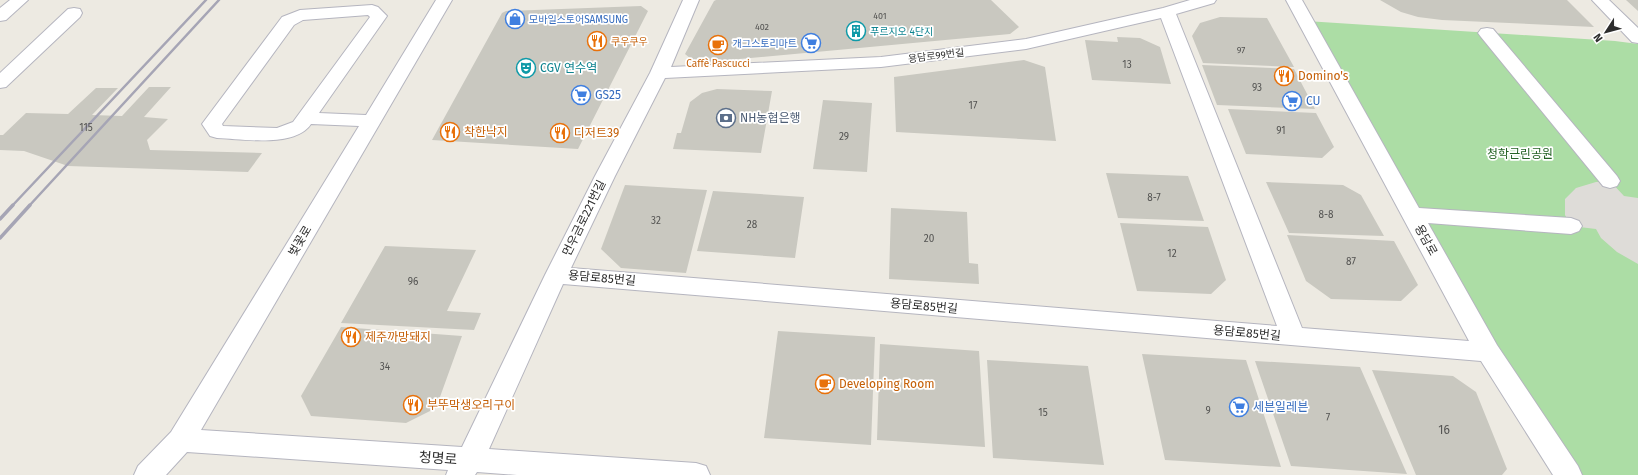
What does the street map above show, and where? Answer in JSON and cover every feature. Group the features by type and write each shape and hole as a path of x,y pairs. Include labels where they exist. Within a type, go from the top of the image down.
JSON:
{"street":[{"path":"0,16 20,0"},
{"name":"벚꽃로","path":"148,475 181,440 444,0"},
{"name":"먼우금로221번길","path":"465,467 556,274 659,73 691,0"},
{"name":"용담로99번길","path":"659,73 881,62 1026,44 1167,12 1208,0"},
{"name":"용담로","path":"1294,0 1488,352 1568,475"},
{"path":"1600,0 1638,38"},
{"path":"372,10 379,16 306,118 300,126 279,134 216,132 212,124 288,21 300,15 372,10"},
{"name":"용담로85번길","path":"1167,12 1293,337"},
{"path":"0,83 74,13"},
{"path":"1487,33 1610,181"},
{"path":"306,118 372,121"},
{"path":"1413,215 1570,226"},
{"name":"용담로85번길","path":"556,274 1293,337 1488,352"},
{"name":"청명로","path":"181,440 465,467 696,475"}],"green space":[{"name":"청학근린공원","path":"1306,21 1615,41 1638,44 1638,475 1572,475"}],"shaded area":[{"path":"1610,181 1624,196 1638,198 1638,264 1617,252 1601,238 1596,229 1571,226 1565,215 1565,199 1576,188 1596,182"}],"building":[{"name":"푸르지오 4단지","path":"991,0 1019,27 1010,34 696,63 685,54 714,1"},
{"path":"1380,0 1567,0 1594,27 1442,20 1418,17 1401,12"},
{"path":"1626,0 1638,0 1638,11"},
{"path":"641,6 648,11 578,149 432,140 502,13 506,11"},
{"path":"1220,17 1267,18 1294,67 1203,63 1192,36 1200,23"},
{"path":"1117,37 1140,38 1160,47 1171,84 1092,80 1085,40 1118,42"},
{"path":"1024,60 1045,67 1056,141 896,132 894,77"},
{"path":"1202,65 1294,69 1315,109 1217,105"},
{"path":"149,87 171,87 144,117 168,119 147,140 150,150 262,153 248,172 68,166 24,151 0,150 0,135 3,135 26,113 68,114 96,88 118,88 92,115 122,116"},
{"name":"NH농협은행","path":"717,89 772,91 761,153 673,149 677,133 681,133 690,102 702,93"},
{"path":"823,100 872,103 867,172 813,169"},
{"path":"1228,109 1316,113 1334,147 1322,158 1246,154"},
{"path":"1106,173 1188,176 1204,221 1118,218"},
{"path":"1266,182 1343,185 1361,195 1384,236 1289,233"},
{"path":"625,185 707,190 686,273 621,268 601,249"},
{"path":"713,191 804,197 795,258 697,251"},
{"path":"891,208 967,212 969,263 978,264 979,284 889,279"},
{"path":"1120,223 1208,227 1226,280 1211,294 1137,291"},
{"path":"1287,235 1394,241 1418,285 1401,301 1331,299 1306,281"},
{"path":"385,246 476,250 447,311 481,313 474,330 341,323"},
{"path":"341,327 462,336 436,408 406,423 311,416 301,396"},
{"path":"778,331 875,337 871,445 764,438"},
{"path":"880,344 979,351 985,447 877,440"},
{"path":"1142,354 1246,360 1281,467 1165,460"},
{"path":"987,360 1088,366 1104,465 993,458"},
{"path":"1255,361 1360,367 1407,474 1291,466"},
{"path":"1372,370 1453,376 1476,392 1507,469 1502,475 1416,475"}],"railway":[{"path":"12,206 206,0"},
{"path":"29,206 219,0"},
{"path":"0,219 13,205"},
{"path":"0,238 30,205"}],"place":[{"name":"모바일스토어SAMSUNG","path":"515,19"},
{"name":"푸르지오 4단지","path":"856,31"},
{"name":"쿠우쿠우","path":"597,41"},
{"name":"개그스토리마트","path":"811,43"},
{"name":"Caffè Pascucci","path":"718,45"},
{"name":"CGV 연수역","path":"526,68"},
{"name":"Domino's","path":"1284,76"},
{"name":"GS25","path":"581,95"},
{"name":"CU","path":"1292,101"},
{"name":"NH농협은행","path":"726,118"},
{"name":"착한낙지","path":"450,132"},
{"name":"디저트39","path":"560,133"},
{"name":"제주까망돼지","path":"351,337"},
{"name":"Developing Room","path":"825,384"},
{"name":"부뚜막생오리구이","path":"413,405"},
{"name":"세븐일레븐","path":"1239,407"}]}
